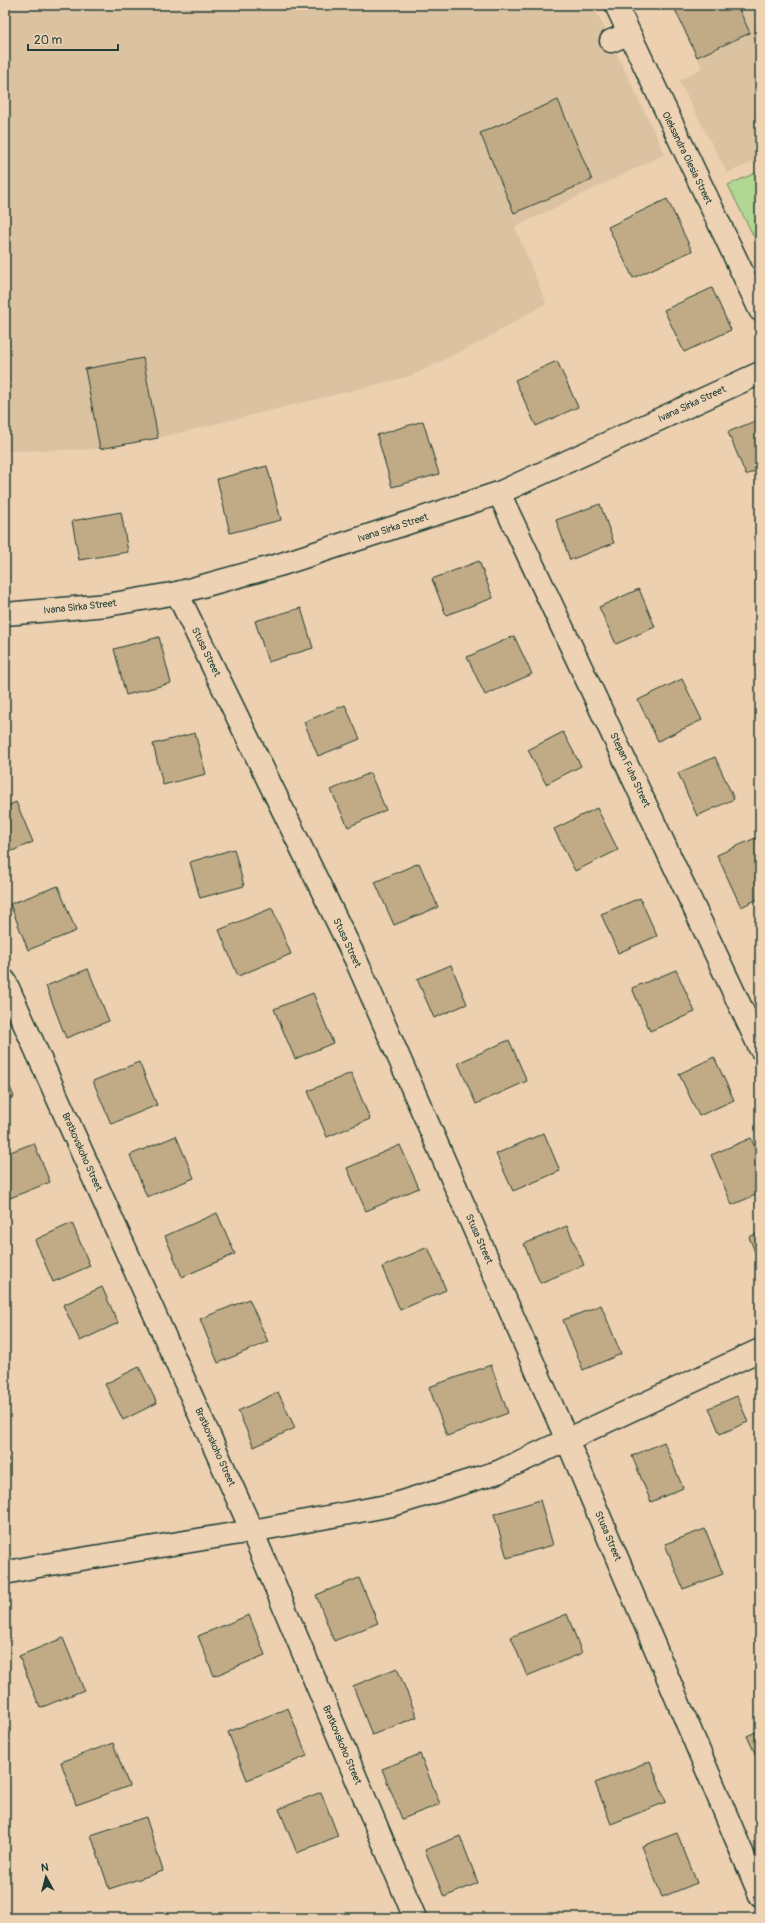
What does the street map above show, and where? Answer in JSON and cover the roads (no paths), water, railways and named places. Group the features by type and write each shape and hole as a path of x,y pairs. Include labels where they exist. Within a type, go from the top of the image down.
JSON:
{"street":[{"name":"Oleksandra Olesia Street","path":"616,5 620,38 760,310"},
{"name":"Ivana Sirka Street","path":"5,614 107,605 178,593 279,565 499,493 760,373"},
{"name":"Stepan Fuha Street","path":"499,493 760,1048"},
{"name":"Stusa Street","path":"178,593 356,960 567,1440 760,1895"},
{"name":"Bratkovskoho Street","path":"5,981 252,1531 415,1918"},
{"path":"5,1573 33,1567 252,1531 392,1505 498,1472 760,1350"}]}
